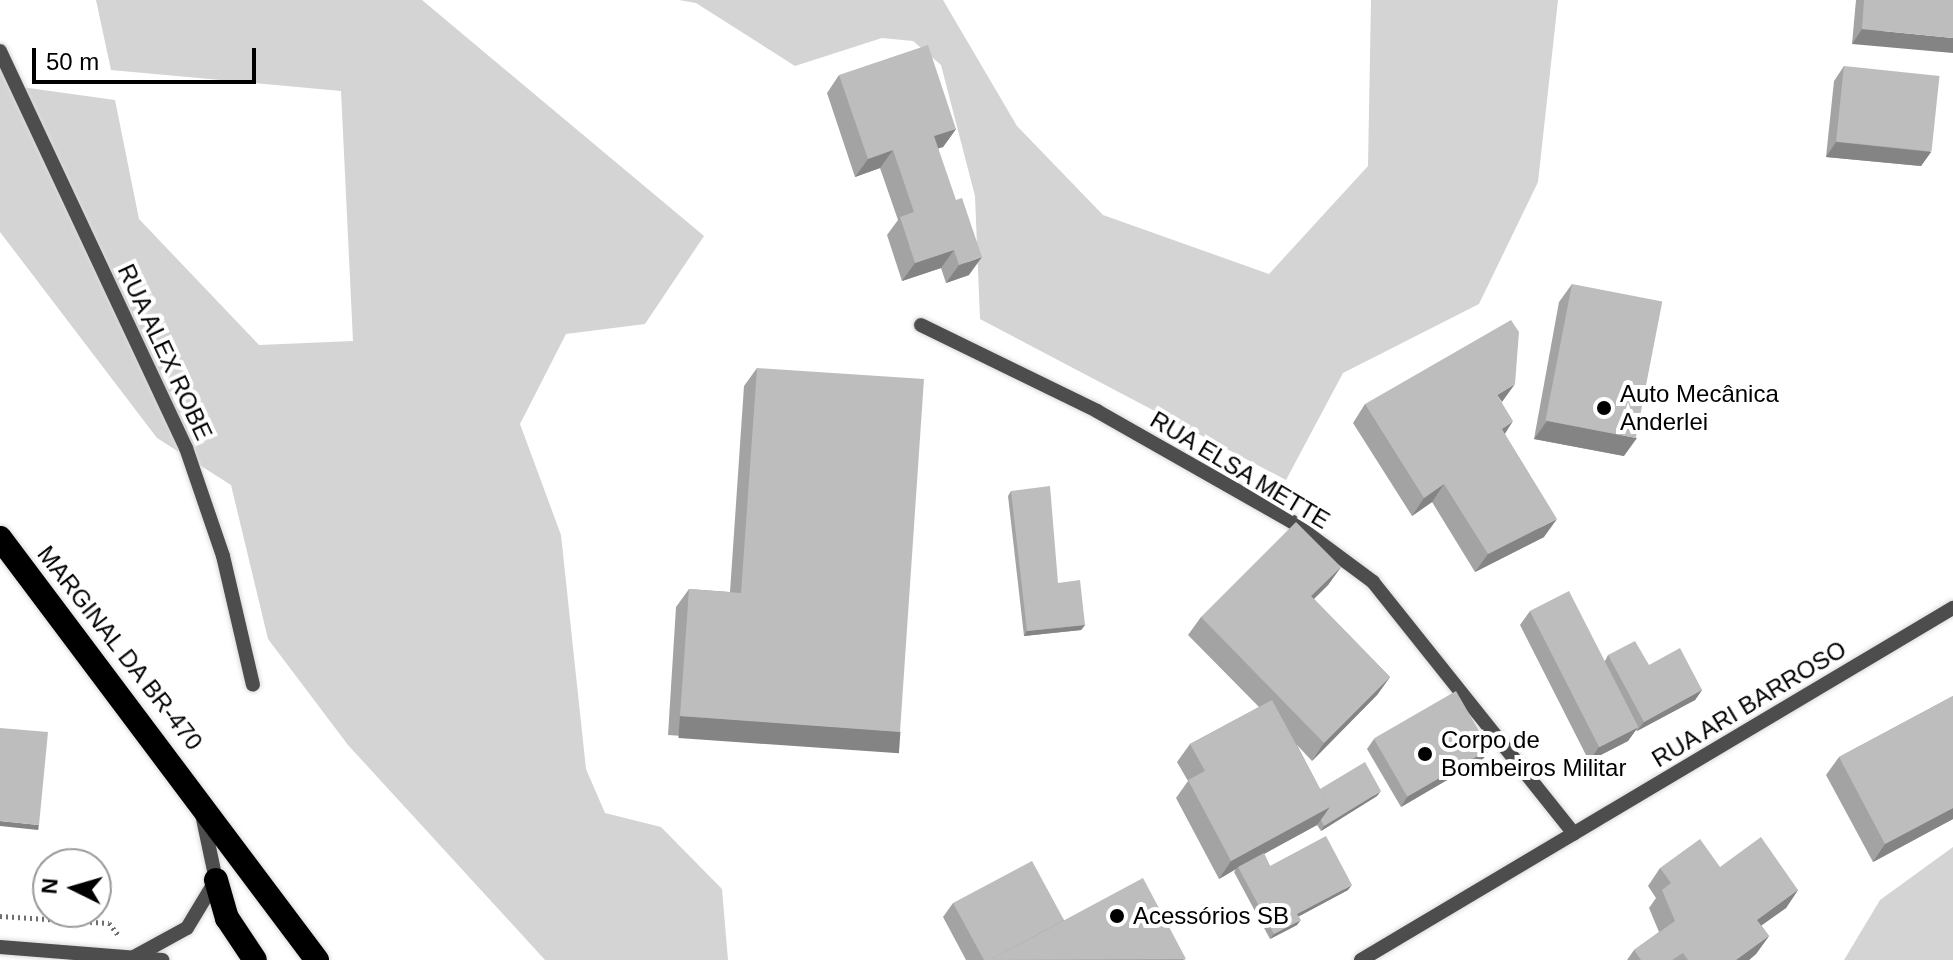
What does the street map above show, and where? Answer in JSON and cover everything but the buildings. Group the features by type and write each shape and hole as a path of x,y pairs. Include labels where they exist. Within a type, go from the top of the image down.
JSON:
{"highway":[{"name":"MARGINAL DA BR-470","path":"0,538 196,792 317,960"},
{"path":"216,880 227,918 255,960"}],"street":[{"name":"RUA ALEX ROBE","path":"0,51 186,448 223,556 253,685"},
{"name":"RUA ELSA METTE","path":"921,325 1097,411 1291,521 1373,582 1574,834"},
{"name":"RUA ARI BARROSO","path":"1361,960 1953,608"},
{"name":"MARGINAL DA BR-470","path":"196,792 216,880"},
{"path":"134,957 187,928 216,880"},
{"path":"0,947 162,960"}],"path":[{"path":"0,916 109,923 134,957"}],"shaded area":[{"path":"96,0 422,0 704,236 645,324 566,334 520,424 561,535 586,769 605,813 661,827 722,889 728,960 545,960 348,745 268,639 231,485 157,438 0,232 0,64 14,86 115,100 139,219 259,345 353,341 341,91 111,70"},
{"path":"679,0 943,0 1017,126 1103,215 1269,274 1368,166 1371,0 1558,0 1538,182 1479,304 1343,373 1286,480 980,319 975,196 941,65 913,41 882,38 795,66 696,3"},
{"path":"1953,847 1953,960 1844,960 1880,900"}],"place":[{"name":"Auto Mecânica Anderlei","path":"1604,408"},
{"name":"Corpo de Bombeiros Militar","path":"1425,754"},
{"name":"Acessórios SB","path":"1117,916"}]}
